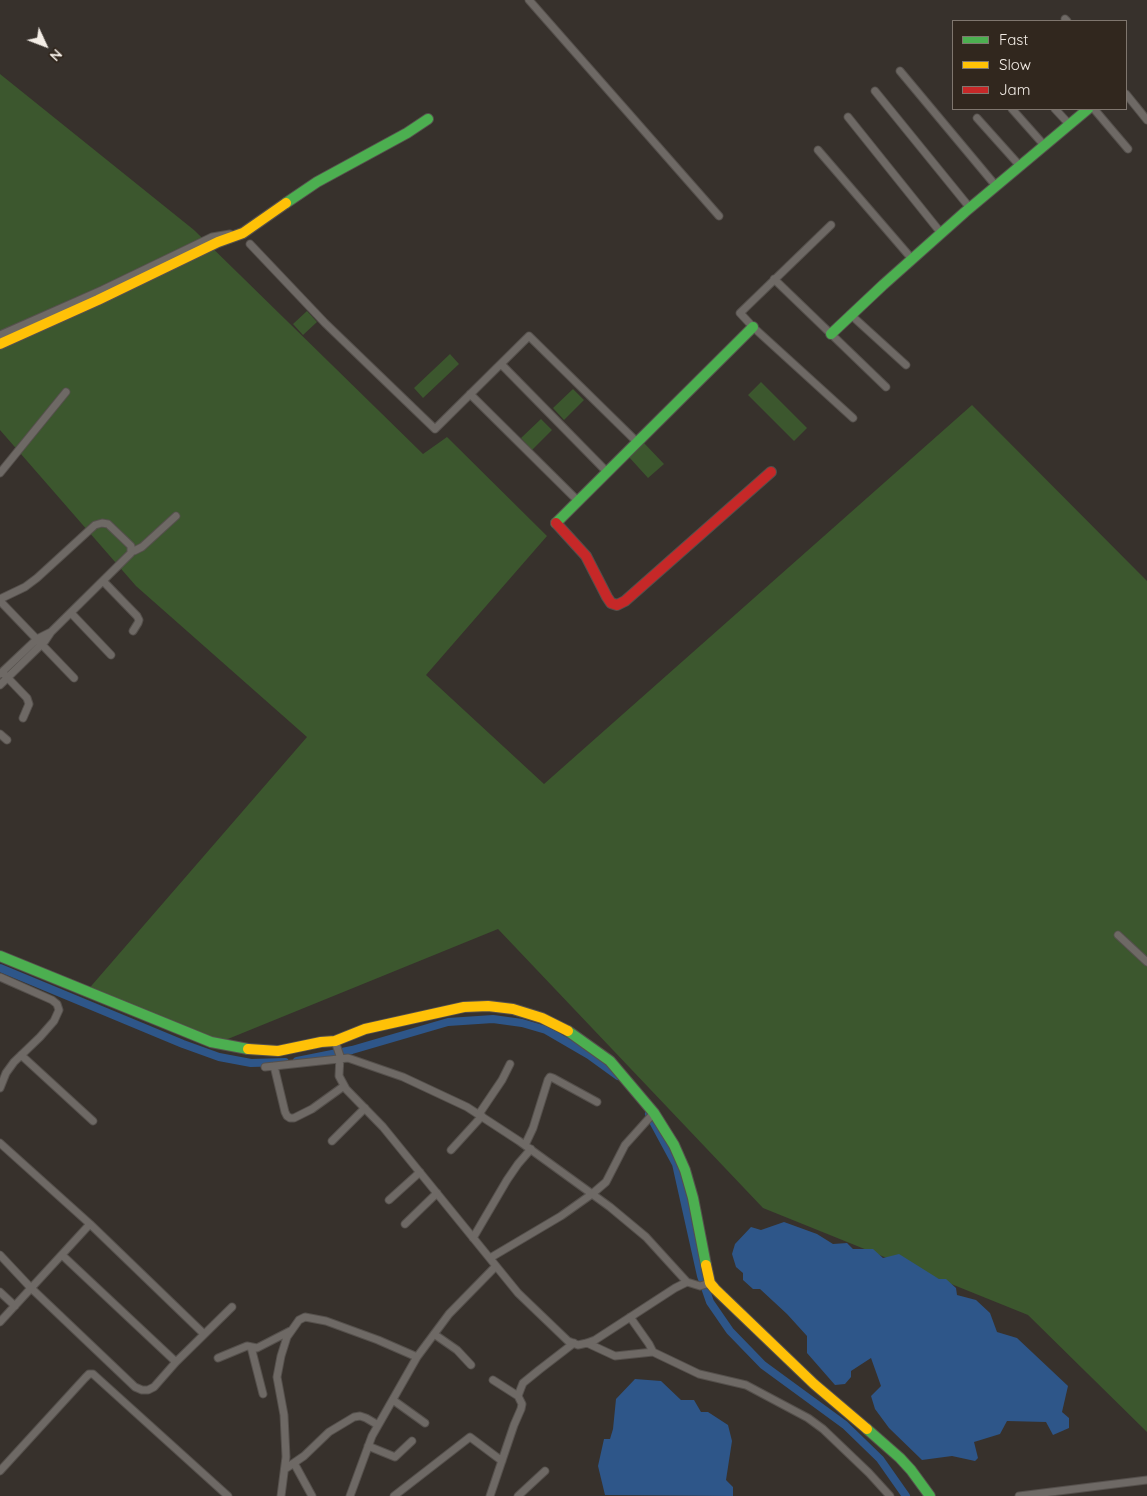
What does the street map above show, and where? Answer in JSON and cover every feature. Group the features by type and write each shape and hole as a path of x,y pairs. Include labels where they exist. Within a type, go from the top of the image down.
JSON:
{"street":[{"path":"529,0 719,216"},
{"path":"900,71 996,186"},
{"path":"875,91 970,208"},
{"path":"1127,95 1147,120"},
{"path":"1013,110 1044,145"},
{"path":"1057,110 1069,124"},
{"path":"831,334 941,233 1087,110"},
{"path":"1095,110 1128,149"},
{"path":"848,117 941,233"},
{"path":"977,118 1020,166"},
{"path":"0,344 98,300 218,242 244,233 317,182 407,133 428,119"},
{"path":"818,150 912,259"},
{"path":"831,224 740,313 853,418"},
{"path":"0,335 102,290 212,237 244,233"},
{"path":"250,244 325,323 435,429 529,336 637,442"},
{"path":"774,279 886,387"},
{"path":"851,315 906,365"},
{"path":"753,327 556,523 586,556 607,598 611,603 617,605 625,601 771,472"},
{"path":"501,364 607,472"},
{"path":"0,473 66,392"},
{"path":"470,394 578,501"},
{"path":"132,550 134,551 142,547 176,516"},
{"path":"74,678 0,600 25,587 37,578 95,525 108,524 132,550"},
{"path":"0,685 2,673 51,632 128,558 132,550"},
{"path":"103,581 137,616 139,620 133,631"},
{"path":"70,613 111,655"},
{"path":"2,673 26,698 29,704 23,718"},
{"path":"0,734 7,740"},
{"path":"1118,936 1147,962"},
{"path":"0,956 211,1042 242,1048 278,1051 321,1042 348,1058 403,1077 467,1107 528,1147 610,1207 646,1238 687,1282"},
{"path":"0,977 52,1000 58,1007 58,1014 54,1021 14,1062 6,1073 0,1088"},
{"path":"265,1067 338,1051 365,1029 464,1007 488,1006 513,1009 542,1018 573,1033 610,1061 674,1145 685,1170 693,1198 706,1284"},
{"path":"338,1051 341,1065 339,1076 344,1086 383,1127 518,1293 568,1341 578,1345 595,1340 675,1288 687,1282 706,1284 715,1289 814,1384 900,1458 930,1496"},
{"path":"21,1055 93,1121"},
{"path":"451,1150 480,1115 510,1064"},
{"path":"274,1066 285,1112 290,1118 294,1118 312,1109 344,1086"},
{"path":"473,1238 528,1147 550,1077 596,1102"},
{"path":"332,1142 365,1108"},
{"path":"490,1258 560,1216 606,1182 625,1145 651,1116"},
{"path":"0,1144 90,1224 204,1334"},
{"path":"389,1200 420,1172"},
{"path":"405,1224 437,1193"},
{"path":"0,1322 90,1224"},
{"path":"0,1255 31,1288 135,1387 142,1390 154,1387 232,1306"},
{"path":"62,1255 176,1362"},
{"path":"350,1496 372,1436 417,1357 449,1314 496,1266"},
{"path":"0,1292 15,1306"},
{"path":"630,1317 650,1344 652,1352"},
{"path":"281,1496 286,1456 284,1415 277,1377 280,1356 290,1331 299,1320 309,1318 326,1322 378,1340 417,1357"},
{"path":"218,1358 247,1346 257,1348 290,1331"},
{"path":"434,1334 457,1350 471,1365"},
{"path":"587,1343 615,1356 652,1352 699,1374 746,1385 808,1418 823,1429 890,1496"},
{"path":"518,1396 523,1383 574,1344"},
{"path":"252,1347 263,1394"},
{"path":"0,1471 85,1378 93,1374 228,1496"},
{"path":"490,1496 522,1404 518,1396 493,1380"},
{"path":"393,1400 425,1423"},
{"path":"285,1469 304,1456 329,1432 354,1417 360,1416 378,1425"},
{"path":"394,1496 470,1437 502,1461"},
{"path":"368,1446 395,1457 412,1441"},
{"path":"294,1463 312,1496"},
{"path":"518,1496 545,1471"},
{"path":"1019,1496 1147,1480"},
{"path":"1090,1487 1092,1496"}],"green space":[{"path":"0,74 194,230 423,454 447,437 547,536 426,675 544,784 972,405 1147,581 1147,1432 1028,1315 763,1208 498,929 218,1043 86,992 307,737 136,586 0,430"},
{"path":"307,311 317,322 303,335 293,324"},
{"path":"450,354 459,364 423,398 414,388"},
{"path":"761,382 807,428 794,441 748,395"},
{"path":"573,389 584,400 564,420 553,408"},
{"path":"541,419 552,430 532,450 521,438"},
{"path":"644,443 664,464 648,478 629,457"}],"water":[{"path":"784,1222 817,1234 833,1244 847,1243 853,1249 873,1249 883,1258 899,1254 939,1279 946,1279 956,1288 957,1295 976,1300 990,1313 997,1332 1017,1338 1068,1386 1062,1412 1069,1418 1069,1428 1053,1435 1046,1422 1007,1421 1000,1434 974,1442 978,1458 975,1461 952,1456 922,1460 889,1428 875,1409 871,1396 881,1386 871,1358 851,1371 851,1377 845,1384 835,1385 807,1353 807,1336 760,1289 753,1289 743,1280 743,1273 736,1267 732,1254 735,1244 751,1227 761,1230"},
{"path":"635,1379 661,1381 681,1400 694,1400 701,1412 708,1412 728,1425 732,1441 726,1480 733,1487 733,1496 605,1495 598,1466 604,1439 610,1439 613,1429 616,1399"}],"waterway":[{"path":"0,968 183,1044 219,1057 251,1063 285,1062"},
{"path":"297,1061 352,1050 448,1022 493,1019 522,1023 546,1030 589,1055 618,1076"},
{"path":"649,1114 676,1164 701,1276 710,1302 730,1331 763,1365 845,1425 880,1459 906,1496"}],"traffic: fast":[{"path":"831,334 965,212 1087,110"},
{"path":"286,203 317,182 407,133 428,119"},
{"path":"556,523 753,327"},
{"path":"0,956 211,1042 248,1049"},
{"path":"568,1031 610,1061 654,1113 674,1145 685,1170 693,1198 706,1265"},
{"path":"867,1429 900,1458 930,1496"}],"traffic: slow":[{"path":"0,344 98,300 218,242 243,233 286,203"},
{"path":"248,1049 278,1051 335,1041 365,1029 464,1007 488,1006 513,1009 542,1018 568,1031"},
{"path":"706,1265 710,1283 715,1289 814,1384 867,1429"}],"traffic: jam":[{"path":"556,523 586,556 607,597 611,603 617,605 625,601 771,472"}]}
